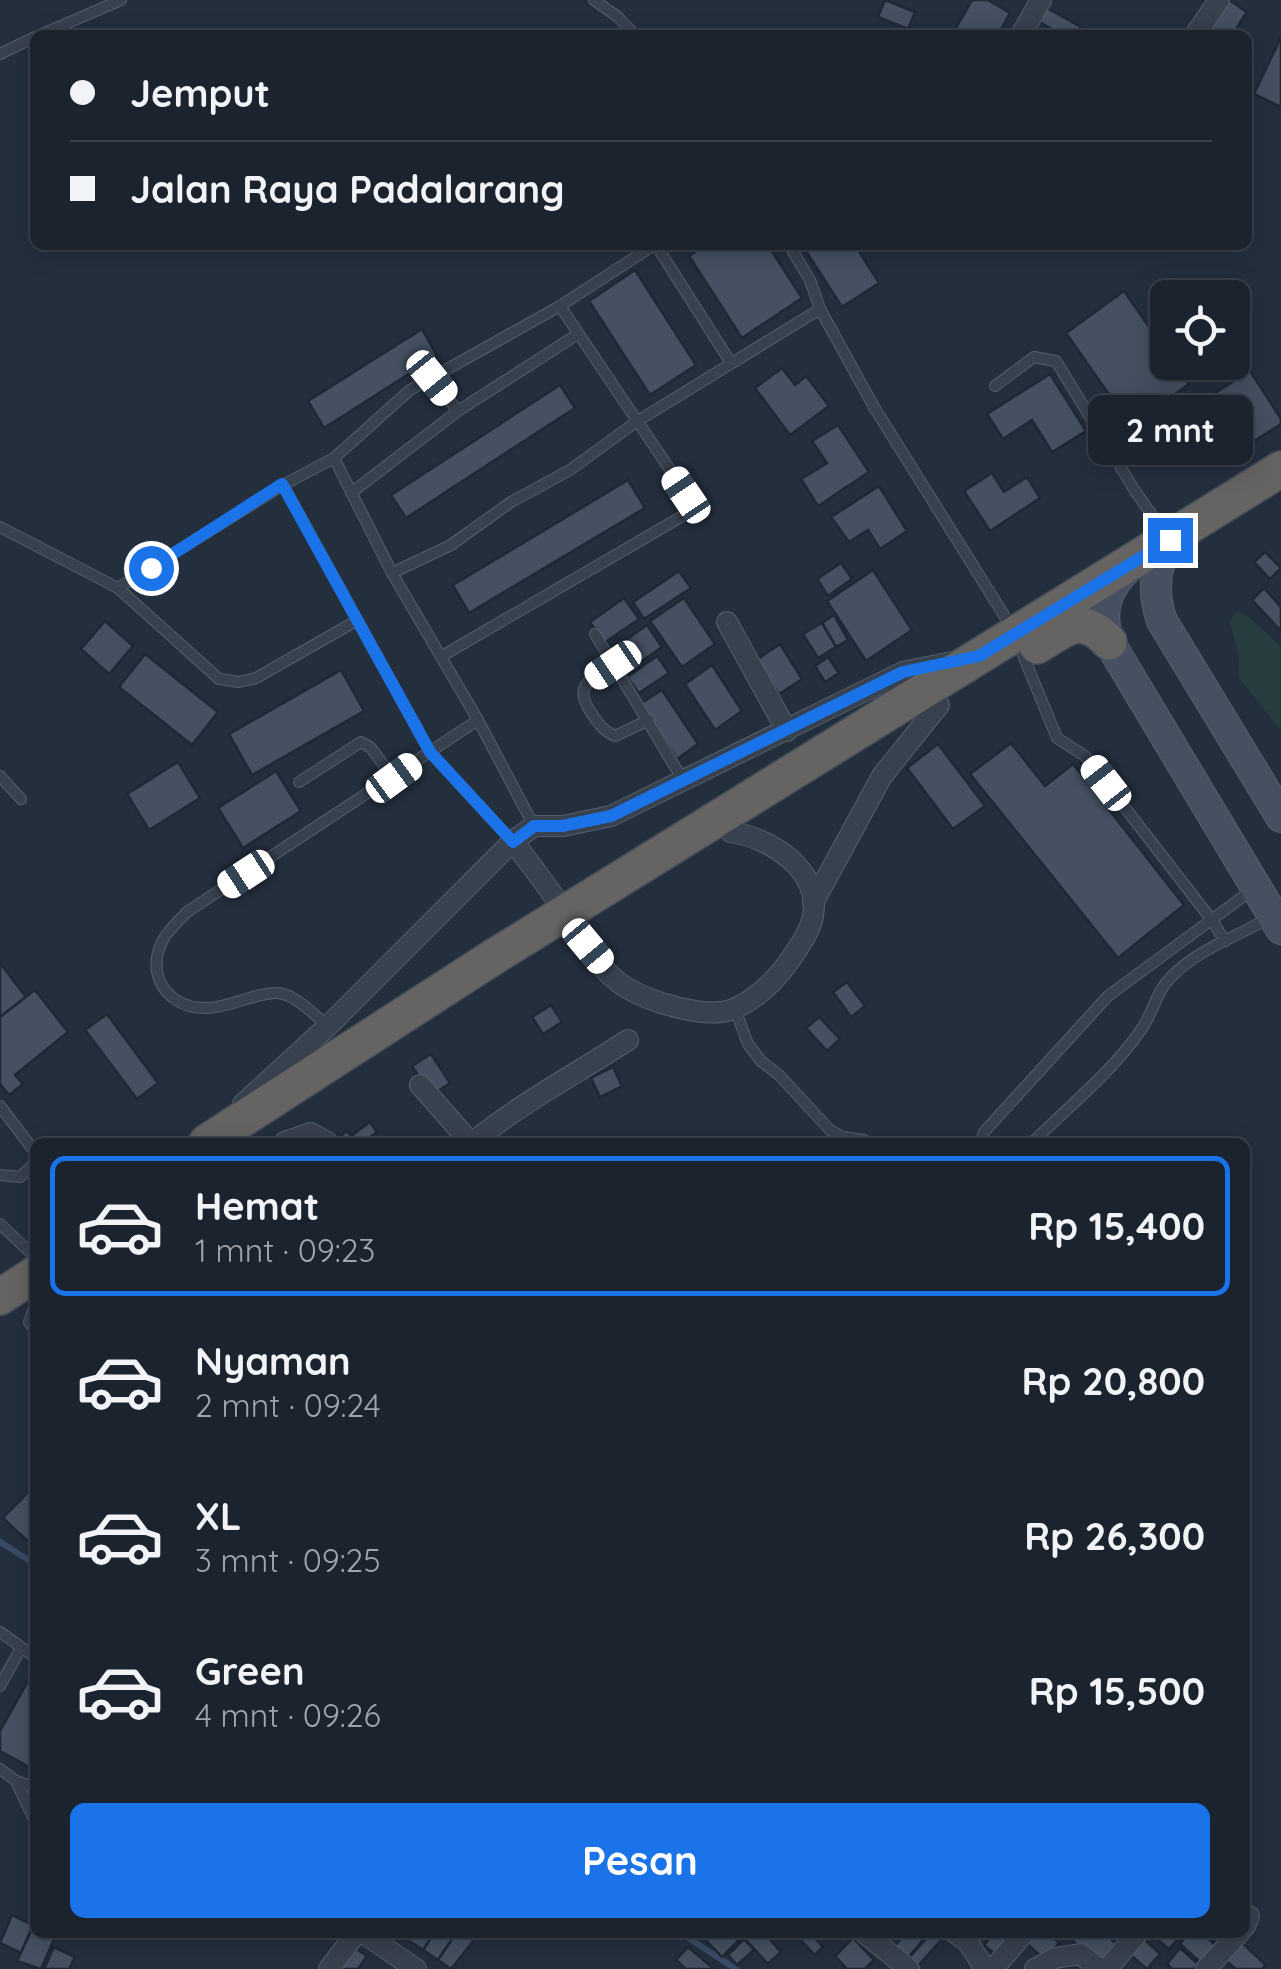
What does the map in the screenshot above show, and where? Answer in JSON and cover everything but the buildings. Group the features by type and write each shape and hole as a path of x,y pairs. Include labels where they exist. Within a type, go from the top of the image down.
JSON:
{"highway":[{"path":"618,890 731,832 939,706 1019,643 1137,560 1281,469"},
{"path":"213,1138 618,890 979,656 1079,624 1091,626 1109,642"},
{"path":"243,1138 502,962"},
{"path":"0,1277 30,1259"},
{"path":"0,1297 30,1277"}],"main road":[{"path":"1170,540 1156,576 1156,601 1162,622 1281,817"},
{"path":"1137,560 1120,575 1108,594 1103,620 1109,642 1277,922"}],"street":[{"path":"1024,30 1041,0"},
{"path":"1198,30 1219,0"},
{"path":"726,622 787,731"},
{"path":"210,1138 513,842 534,826 562,826 611,816 903,672 979,656"},
{"path":"513,842 588,946 623,986 692,1010 735,1009 782,972 808,932 814,904 882,776 939,706"},
{"path":"731,832 750,835 782,851 801,872 814,904"},
{"path":"477,1138 510,1112 542,1096 628,1040"},
{"path":"420,1085 468,1138"},
{"path":"297,1138 311,1133 323,1138"},
{"path":"329,1969 355,1938"},
{"path":"369,1938 416,1969"},
{"path":"873,1938 909,1969"},
{"path":"962,1938 985,1969"},
{"path":"1005,1964 1020,1938"},
{"path":"1034,1969 1055,1958 1080,1954 1103,1969 1134,1938"},
{"path":"1206,1969 1234,1938"}],"lane":[{"path":"52,30 121,0"},
{"path":"594,0 630,30"},
{"path":"0,54 30,40"},
{"path":"118,588 282,484 334,458 410,390 560,306 647,250"},
{"path":"658,250 731,363"},
{"path":"791,250 874,408 1019,643 1059,742 1085,756 1212,919 1224,941"},
{"path":"442,656 686,514 686,495 560,306"},
{"path":"392,572 451,546 511,502 570,470 636,422 820,309"},
{"path":"351,493 458,410 578,334"},
{"path":"996,386 1034,356 1056,361 1135,492 1170,540"},
{"path":"432,378 458,410"},
{"path":"334,458 392,572 534,826"},
{"path":"282,484 430,752 513,842"},
{"path":"0,527 118,588 212,675 224,680 256,678 356,621"},
{"path":"595,634 683,780"},
{"path":"613,665 587,682 582,690 583,701 609,734 624,734 649,720"},
{"path":"328,1026 294,998 278,992 214,1008 194,1008 169,998 159,983 156,964 164,937 187,912 478,720"},
{"path":"299,782 361,742 371,748 394,778"},
{"path":"0,776 20,799"},
{"path":"982,1138 1108,996 1255,888"},
{"path":"1038,1138 1129,1045 1170,978 1224,941 1277,922"},
{"path":"735,1009 748,1044 761,1061 830,1130 851,1138"},
{"path":"0,1106 30,1145"},
{"path":"0,1175 20,1177 30,1168"},
{"path":"0,1224 30,1251"},
{"path":"0,1632 30,1654"},
{"path":"0,1686 21,1648"},
{"path":"0,1769 16,1782 30,1786"},
{"path":"16,1782 30,1811"}],"green space":[{"path":"1237,611 1281,647 1281,731 1238,676 1239,658 1230,621"}],"waterway":[{"path":"0,1542 30,1561"},
{"path":"688,1938 736,1969"}],"route":[{"path":"151,568 282,484 430,752 513,842 534,826 562,826 611,816 903,672 979,656 1170,540"}]}
